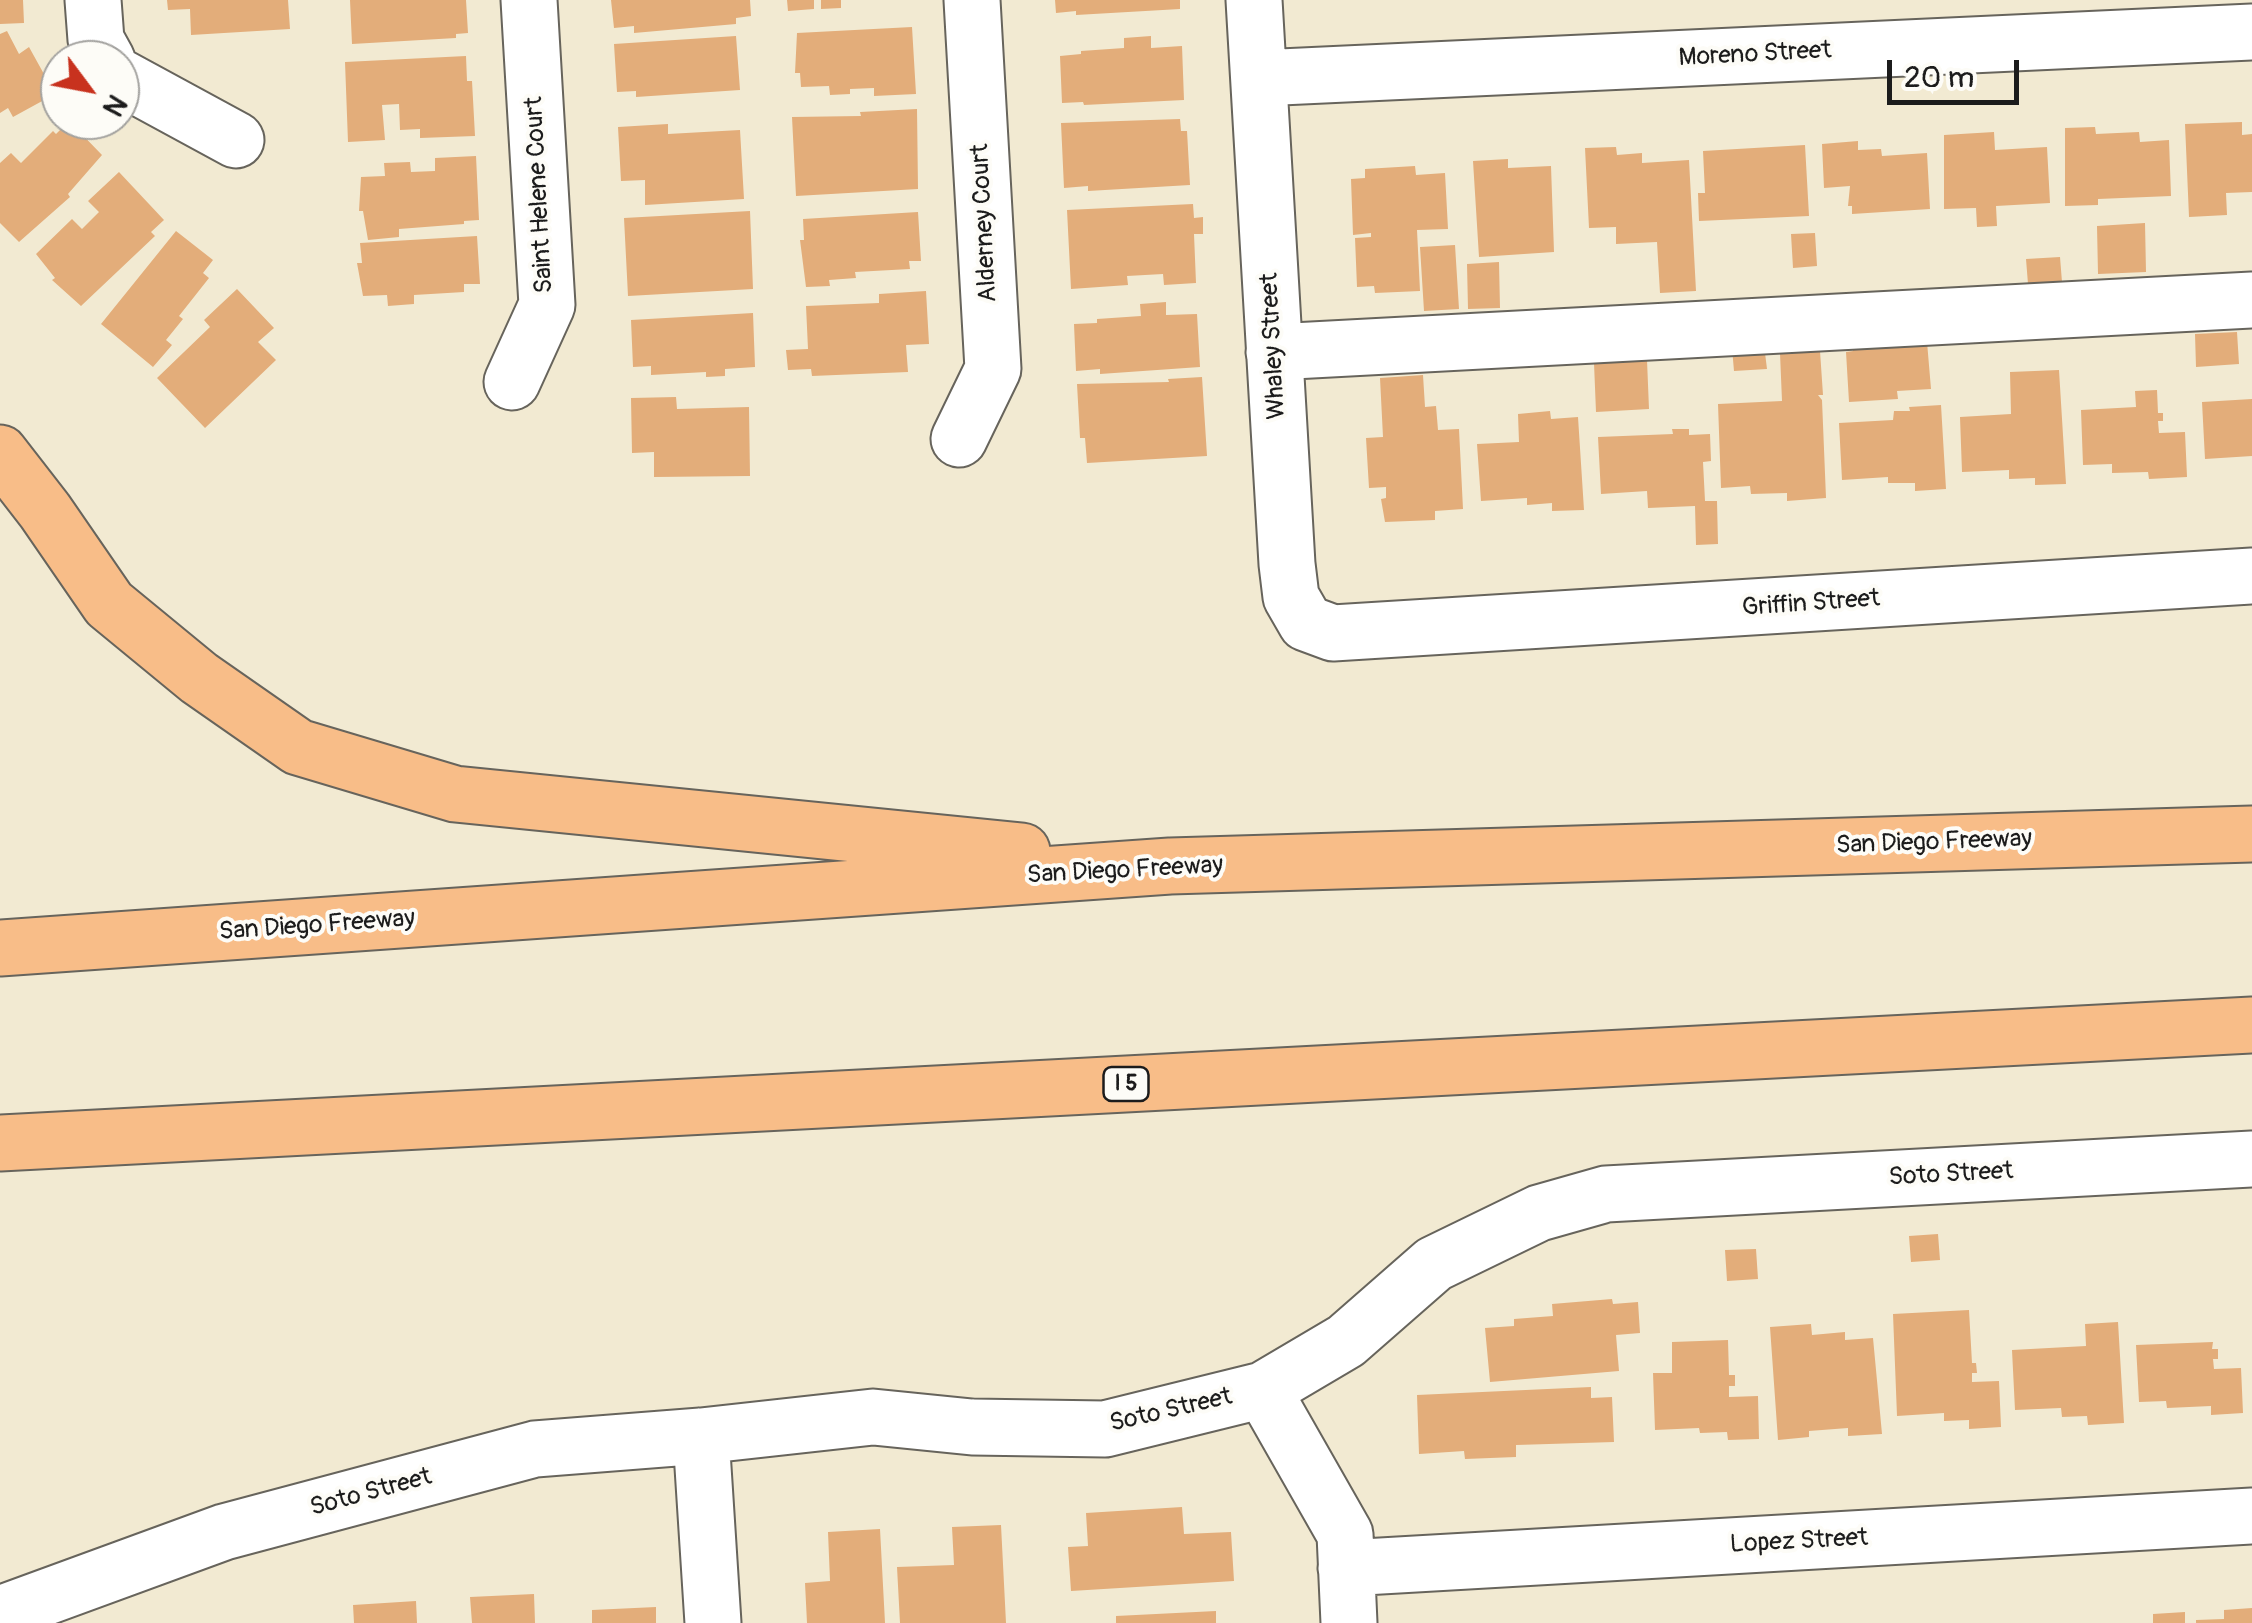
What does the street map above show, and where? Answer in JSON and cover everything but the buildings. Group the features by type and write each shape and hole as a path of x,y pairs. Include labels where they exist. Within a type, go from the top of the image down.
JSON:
{"highway":[{"path":"0,453 109,604 199,678 298,747 455,794 1170,866"},
{"name":"San Diego Freeway","path":"0,948 1170,866 2252,834"},
{"name":"I 5","path":"0,1143 2252,1025"}],"street":[{"path":"92,0 96,40"},
{"name":"Saint Helene Court","path":"512,382 546,305 529,0"},
{"name":"Alderney Court","path":"958,439 993,369 972,0"},
{"name":"Whaley Street","path":"1254,0 1291,597 1306,623 1332,633 1369,631"},
{"name":"Moreno Street","path":"1259,78 2252,32"},
{"path":"140,88 236,140"},
{"path":"1274,352 2252,300"},
{"name":"Griffin Street","path":"1369,631 2252,576"},
{"name":"Soto Street","path":"0,1614 224,1532 536,1449 872,1417 972,1427 1105,1428 1263,1390 1346,1341 1434,1264 1538,1213 1606,1194 2252,1159"},
{"path":"1263,1390 1345,1534 1348,1623"},
{"path":"701,1436 712,1623"},
{"name":"Lopez Street","path":"1346,1568 2252,1516"}]}
